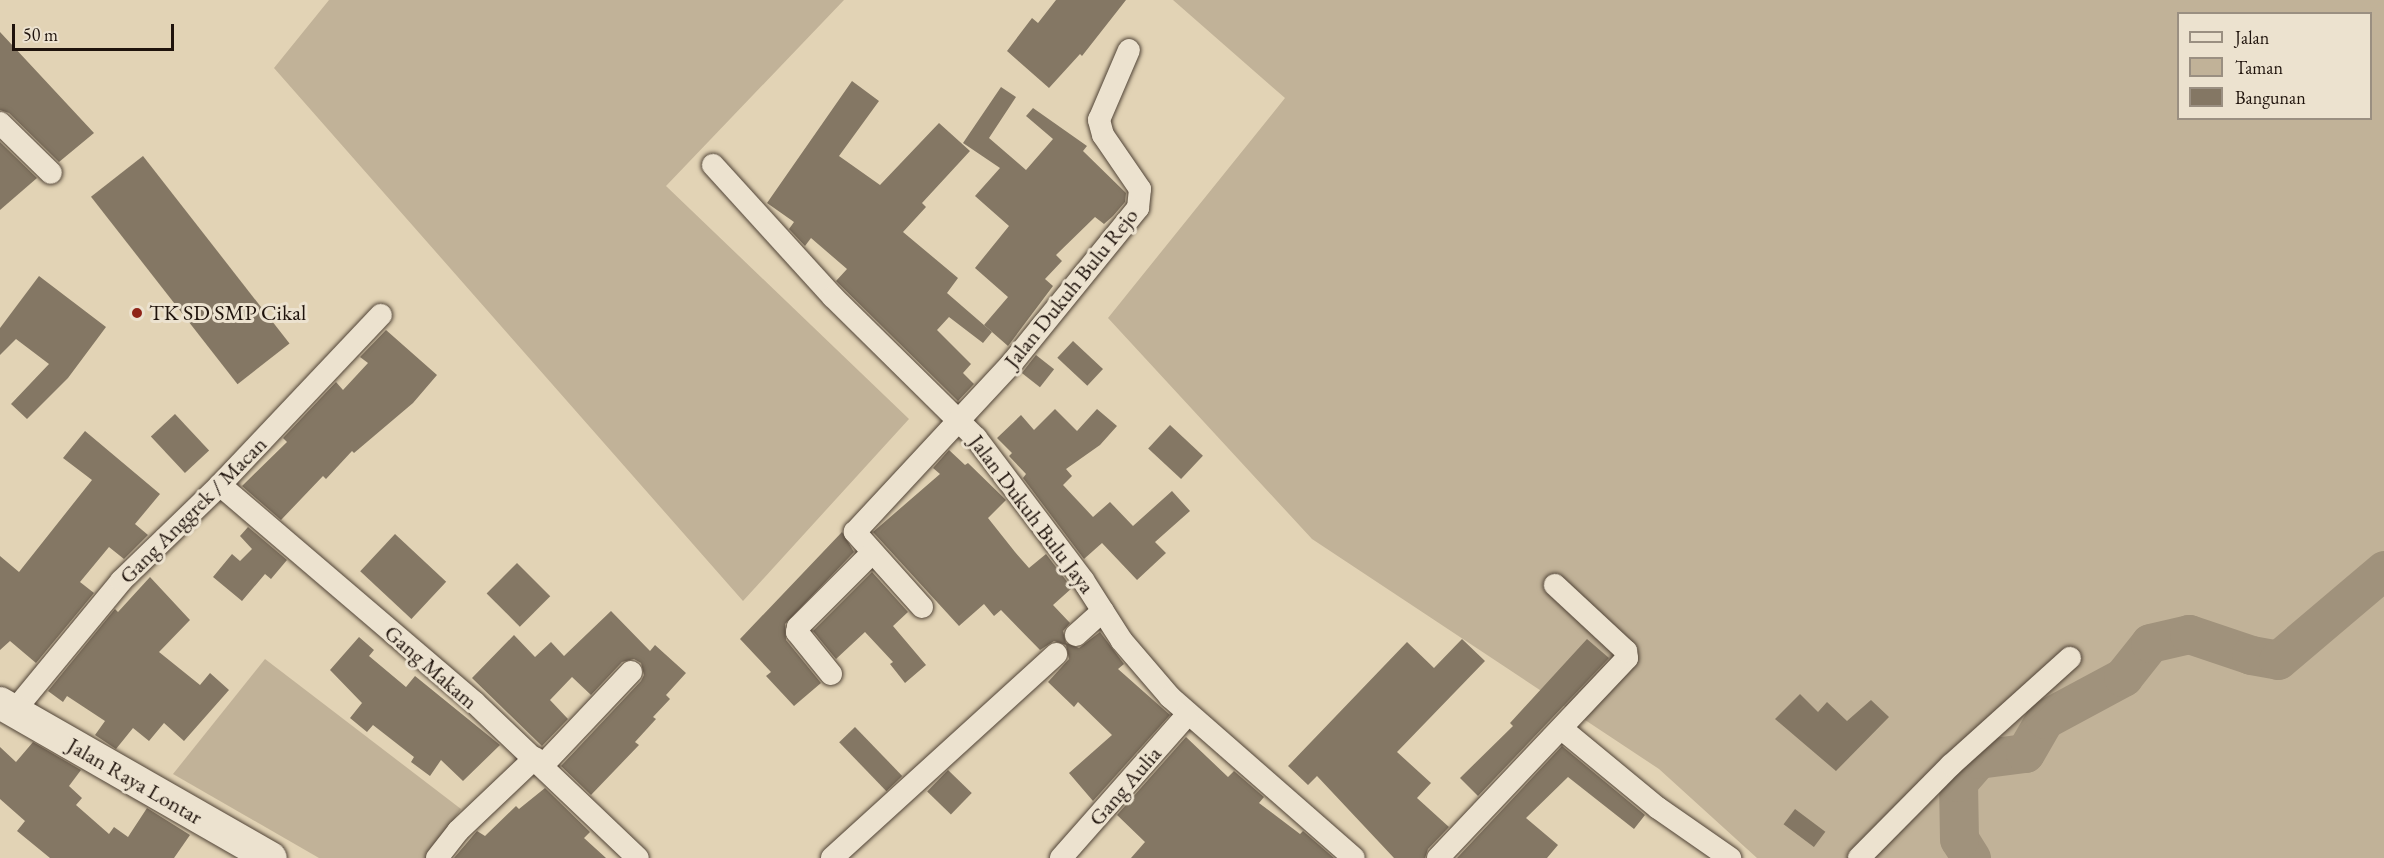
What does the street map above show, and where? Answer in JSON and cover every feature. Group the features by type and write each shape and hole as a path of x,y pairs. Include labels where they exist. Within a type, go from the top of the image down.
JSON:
{"street":[{"name":"Jalan Dukuh Bulu Rejo","path":"960,422 1138,208 1140,189 1103,135 1099,120 1129,50"},
{"path":"0,123 51,173"},
{"name":"Jalan Dukuh Bulu Jaya","path":"713,165 833,297 983,447 1145,670 1188,714 1354,858"},
{"name":"Gang Anggrek / Macan","path":"7,707 121,581 220,485 381,315"},
{"path":"922,607 856,535 856,529 960,422"},
{"name":"Gang Makam","path":"220,485 539,762 638,858"},
{"path":"831,674 797,632 798,627 872,553"},
{"path":"1438,858 1562,729 1628,655 1555,585"},
{"path":"1076,635 1103,611"},
{"path":"832,858 1056,654"},
{"path":"1858,858 1951,765 2070,658"},
{"path":"437,858 459,831 539,762 631,672"},
{"name":"Jalan Raya Lontar","path":"7,707 271,858"},
{"name":"Gang Aulia","path":"1061,858 1188,714"},
{"path":"1562,729 1658,808 1730,858"}],"green space":[{"path":"329,0 844,0 666,186 909,419 743,601 274,68"},
{"path":"1173,0 2384,0 2384,858 1757,858 1659,769 1312,539 1108,318 1285,98"},
{"path":"265,659 461,809 427,858 319,858 173,774"}],"building":[{"path":"1056,0 1126,0 1082,56 1080,54 1049,88 1007,51 1032,18 1038,23"},
{"path":"0,32 94,133 59,162 9,113 0,110"},
{"path":"852,81 879,101 839,156 880,185 939,123 970,151 922,203 926,207 903,232 958,278 947,293 992,332 983,343 949,317 937,330 971,364 963,373 974,384 958,401 836,281 847,269 811,238 805,246 789,229 794,222 767,203"},
{"path":"1001,87 1016,97 989,138 1026,170 1053,139 1026,116 1033,108 1087,146 1083,151 1126,193 1125,202 1104,224 1095,217 1056,255 1062,261 1045,279 1053,286 1008,346 984,325 1008,297 975,268 1009,226 975,196 1000,168 963,143"},
{"path":"0,142 37,178 0,210"},
{"path":"143,156 290,344 238,384 91,197"},
{"path":"39,276 106,327 68,378 27,419 11,404 49,364 16,339 0,355 0,328"},
{"path":"386,330 437,375 413,403 354,453 352,451 326,479 323,476 281,520 242,486 287,442 283,438 336,382 343,390 368,363 360,357"},
{"path":"1073,341 1103,369 1087,386 1057,358"},
{"path":"1036,355 1054,369 1040,387 1022,373"},
{"path":"1055,409 1077,431 1097,409 1117,426 1100,445 1066,469 1072,476 1063,485 1093,517 1110,502 1133,526 1172,491 1190,511 1155,542 1166,553 1137,580 1102,543 1084,559 1023,478 1026,474 1009,456 1012,453 997,438 1021,415 1034,430"},
{"path":"175,414 209,451 185,473 151,437"},
{"path":"1170,425 1203,456 1181,479 1148,448"},
{"path":"85,431 160,494 135,524 148,535 124,559 109,547 80,582 94,593 36,663 10,641 0,650 0,556 19,572 92,480 63,458"},
{"path":"949,450 965,465 968,463 1006,500 988,518 1029,568 1046,554 1072,588 1053,605 1070,623 1063,631 1066,643 1079,648 1100,632 1124,664 1118,669 1170,715 1093,801 1069,773 1112,735 1078,702 1074,707 1048,682 1069,659 1066,645 1054,641 1040,650 1001,610 994,616 984,604 959,626 873,532 940,474 933,468"},
{"path":"248,527 287,560 271,579 265,574 242,601 213,577 232,554 240,561 252,549 240,536"},
{"path":"842,532 854,552 785,624 786,640 821,683 794,706 766,676 771,672 740,639"},
{"path":"395,534 446,582 411,619 360,571"},
{"path":"517,563 550,596 520,627 487,593"},
{"path":"872,572 908,612 893,626 926,665 905,683 890,664 893,662 865,632 836,659 813,631"},
{"path":"150,577 190,620 159,652 200,685 210,673 229,690 184,741 164,723 149,741 133,728 116,749 95,735 105,721 67,696 63,702 48,691 115,609 118,612"},
{"path":"611,611 650,651 655,645 686,673 666,695 670,699 653,717 656,719 635,742 639,745 591,795 561,766 641,681 644,675 641,663 634,659 622,662 591,695 572,677 550,700 568,719 542,746 472,678 514,635 535,657 551,642 564,656"},
{"path":"359,637 374,650 369,656 406,687 415,676 500,745 463,781 441,760 430,776 411,762 414,757 373,725 367,732 350,718 362,703 330,670"},
{"path":"1462,639 1485,661 1397,752 1431,783 1417,798 1449,827 1428,849 1425,858 1394,858 1317,776 1308,785 1288,766 1407,642 1434,668"},
{"path":"1587,639 1609,658 1478,796 1460,778 1513,726 1510,723"},
{"path":"1800,694 1818,712 1827,702 1847,721 1871,700 1889,717 1836,771 1775,719"},
{"path":"855,727 902,776 886,791 839,742"},
{"path":"1186,737 1228,777 1234,771 1264,797 1259,803 1300,834 1303,831 1334,858 1131,858 1145,842 1117,815"},
{"path":"33,742 81,770 69,786 82,798 76,805 109,834 114,827 128,837 147,808 190,835 174,858 50,858 17,831 25,821 0,799 0,747 16,762"},
{"path":"1562,746 1645,815 1634,829 1568,777 1526,818 1558,845 1547,858 1457,858"},
{"path":"948,770 972,793 951,815 927,792"},
{"path":"545,788 590,832 584,838 606,858 454,858 477,831 485,836 516,806 519,809"},
{"path":"1795,809 1825,832 1814,847 1784,824"}],"waterway":[{"path":"1971,858 1959,839 1958,782 1978,759 2025,753 2045,719 2123,677 2150,643 2189,634 2251,655 2278,660 2384,570"}],"place":[{"name":"TK SD SMP Cikal","path":"137,313"}]}
